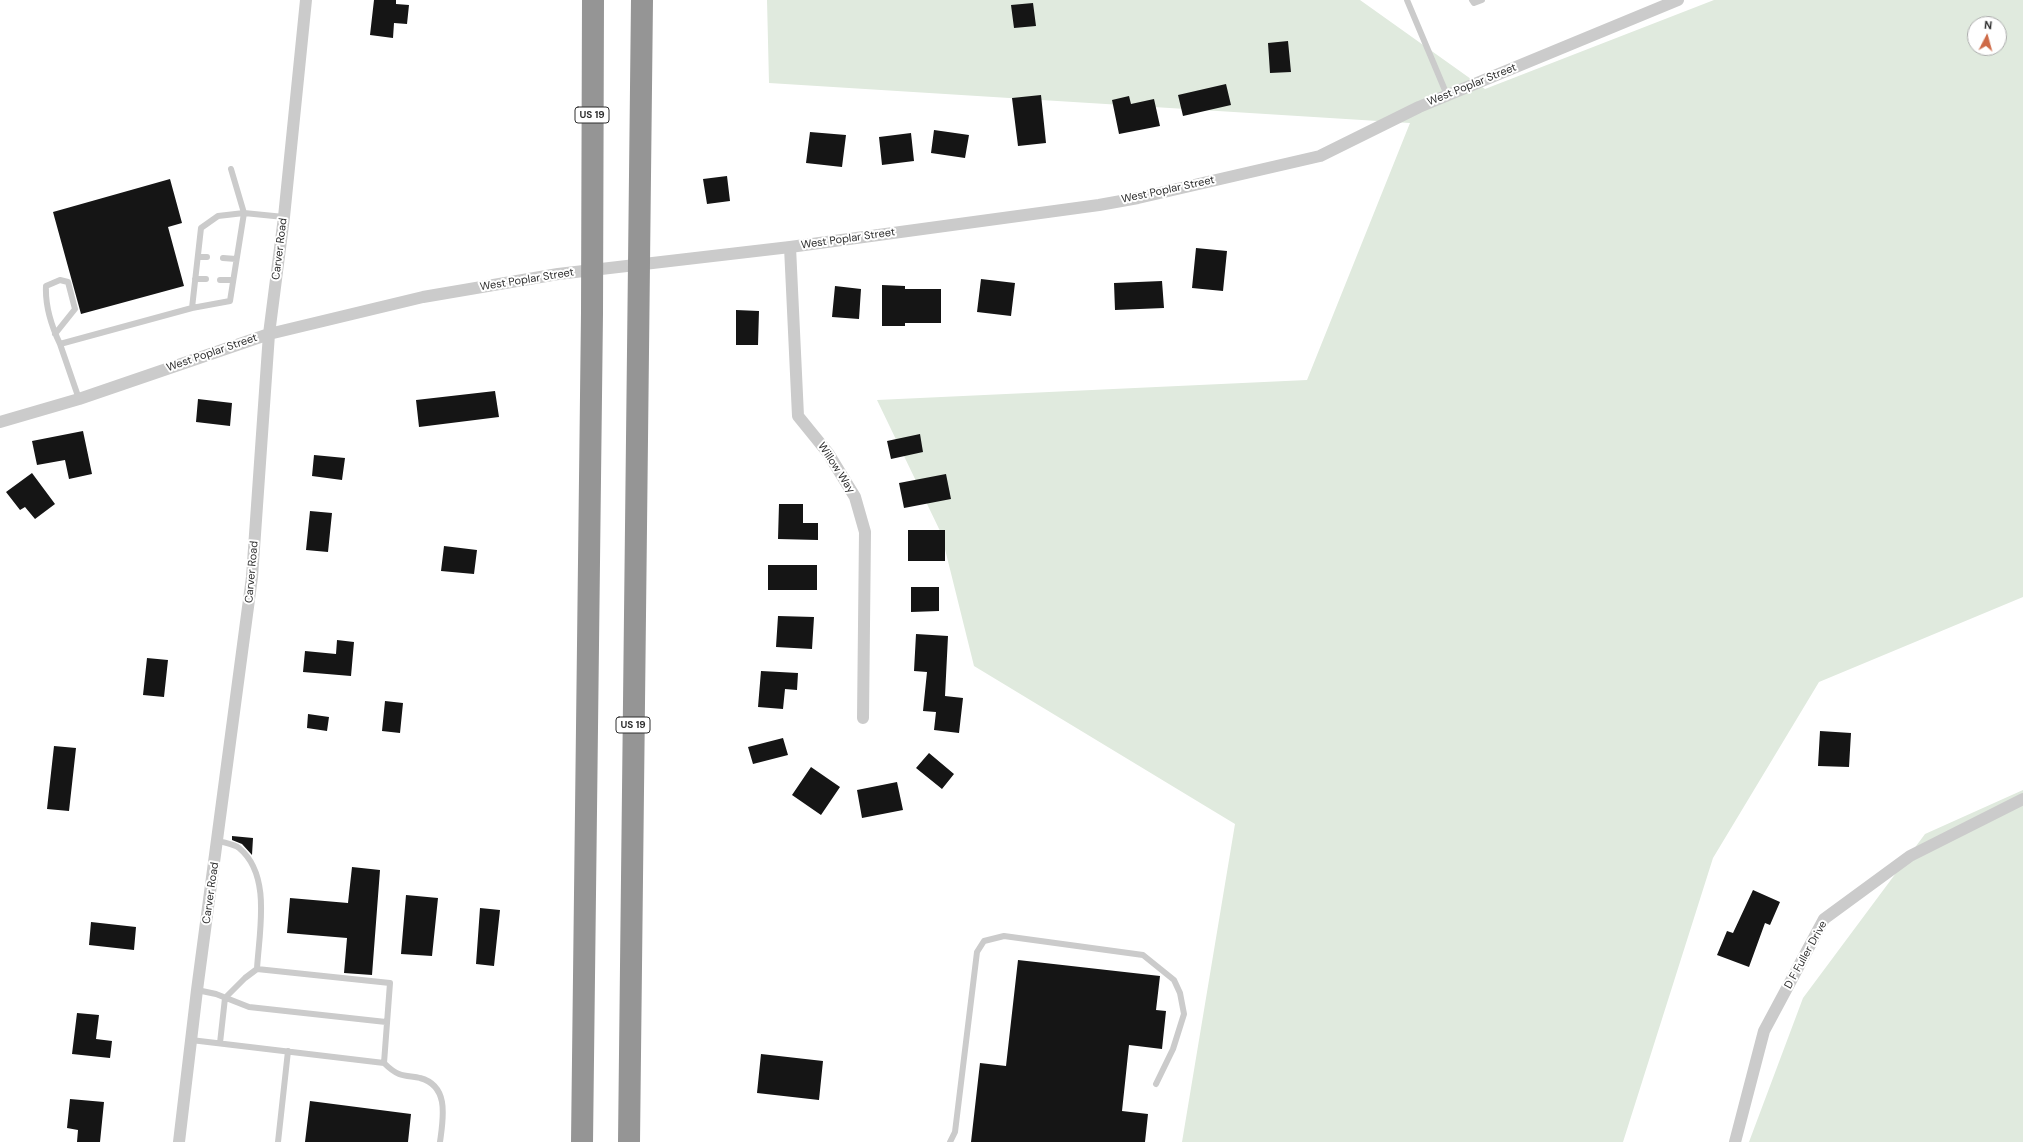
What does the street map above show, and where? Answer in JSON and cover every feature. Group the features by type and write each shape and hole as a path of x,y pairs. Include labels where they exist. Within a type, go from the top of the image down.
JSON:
{"highway":[{"name":"US 19","path":"629,1142 637,308 642,0"},
{"name":"US 19","path":"582,1142 593,230 592,5"}],"street":[{"name":"Carver Road","path":"179,1142 197,990 219,841 252,577 269,334 284,217 306,0"},
{"name":"West Poplar Street","path":"0,422 79,399 269,334 423,297 558,274 790,247 1138,198 1320,156 1419,106 1678,0"},
{"name":"Willow Way","path":"790,247 798,416 828,453 855,497 865,532 863,718"},
{"name":"D F Fuller Drive","path":"1735,1142 1764,1031 1824,919 1910,856 2023,799"}],"lane":[{"path":"1407,0 1446,95"},
{"path":"1472,0 1474,3 1482,0"},
{"path":"60,344 192,308 230,301 244,213 231,169"},
{"path":"192,308 201,228 218,216 244,213 284,217"},
{"path":"198,257 207,257"},
{"path":"223,258 236,259"},
{"path":"195,279 206,279"},
{"path":"55,334 75,309 68,282 60,280 46,286 50,323 55,334 60,344 79,399"},
{"path":"220,280 233,280"},
{"path":"219,841 238,847 250,860 258,876 261,896 257,969"},
{"path":"950,1142 955,1132 978,952 984,941 1004,936 1143,955 1174,980 1180,993 1184,1014 1173,1049 1156,1084"},
{"path":"220,1044 225,998 245,978 257,969 390,983 384,1063"},
{"path":"197,990 249,1007 386,1022"},
{"path":"191,1040 384,1063 398,1074 422,1078 434,1086 441,1094 444,1107 440,1142"},
{"path":"278,1142 288,1051"}],"shaded area":[{"path":"767,0 1360,0 1485,89 1714,0 2023,0 2023,597 1819,682 1713,858 1623,1142 1182,1142 1235,824 974,666 941,533 877,400 1307,380 1410,123 769,83"},
{"path":"2023,790 2023,1142 1749,1142 1803,998 1925,834"}],"building":[{"path":"374,0 396,0 396,4 409,5 407,24 394,23 393,38 370,35"},
{"path":"1033,3 1036,26 1014,28 1011,5"},
{"path":"1288,41 1291,72 1270,73 1268,43"},
{"path":"1226,84 1231,105 1183,116 1178,95"},
{"path":"1041,95 1046,143 1018,146 1012,98"},
{"path":"1129,96 1131,104 1154,99 1160,126 1119,134 1112,100"},
{"path":"934,130 969,135 965,158 931,153"},
{"path":"810,132 846,135 842,167 806,163"},
{"path":"911,133 914,161 882,165 879,137"},
{"path":"727,176 730,201 707,204 703,179"},
{"path":"170,179 182,223 168,227 184,286 81,314 53,212"},
{"path":"1196,248 1227,251 1223,291 1192,288"},
{"path":"981,279 1015,283 1011,316 977,312"},
{"path":"1162,281 1164,308 1115,310 1114,283"},
{"path":"882,285 905,286 905,289 941,289 941,323 905,323 905,326 882,326"},
{"path":"835,286 861,289 859,319 832,317"},
{"path":"736,310 759,311 758,345 736,345"},
{"path":"495,391 499,417 419,427 416,400"},
{"path":"198,399 232,403 230,426 196,422"},
{"path":"83,431 92,474 69,479 65,460 37,465 32,441"},
{"path":"920,434 923,452 891,459 887,441"},
{"path":"314,455 345,458 342,480 312,476"},
{"path":"32,473 55,504 35,519 25,507 20,510 6,492"},
{"path":"946,474 951,499 904,508 899,483"},
{"path":"779,504 803,504 803,523 818,523 818,540 778,539"},
{"path":"310,511 332,513 328,552 306,550"},
{"path":"908,530 945,530 945,561 908,561"},
{"path":"444,546 477,550 474,574 441,571"},
{"path":"768,565 817,565 817,590 768,590"},
{"path":"911,587 939,587 939,611 911,612"},
{"path":"778,616 814,617 812,649 776,647"},
{"path":"916,634 948,636 945,696 963,698 959,733 934,730 936,712 923,711 927,672 914,671"},
{"path":"337,640 354,642 351,676 303,672 305,651 336,654"},
{"path":"147,658 168,660 164,697 143,695"},
{"path":"761,671 798,673 797,690 785,689 783,709 758,707"},
{"path":"385,701 403,703 400,733 382,731"},
{"path":"308,714 329,717 327,731 307,728"},
{"path":"1820,731 1851,733 1849,767 1818,766"},
{"path":"783,738 788,755 753,764 748,747"},
{"path":"54,746 76,748 69,811 47,809"},
{"path":"929,753 954,774 942,789 916,768"},
{"path":"811,767 840,787 821,815 792,795"},
{"path":"897,782 903,810 862,818 857,790"},
{"path":"232,836 253,838 252,855 242,844 232,840"},
{"path":"352,867 380,870 372,975 344,973 347,938 287,933 290,898 348,903"},
{"path":"1753,890 1780,902 1770,925 1765,923 1749,967 1717,955 1727,931 1733,933"},
{"path":"406,895 438,898 432,956 401,954"},
{"path":"480,908 500,910 494,966 476,964"},
{"path":"91,922 136,927 134,950 89,945"},
{"path":"1018,960 1160,976 1156,1010 1166,1011 1162,1049 1129,1045 1122,1111 1148,1114 1145,1142 971,1142 980,1063 1006,1066"},
{"path":"77,1013 99,1015 96,1039 112,1041 110,1058 72,1054"},
{"path":"761,1054 823,1061 819,1100 757,1093"},
{"path":"70,1099 104,1102 100,1142 77,1142 78,1130 67,1128"},
{"path":"310,1101 411,1114 408,1142 305,1142"}]}
